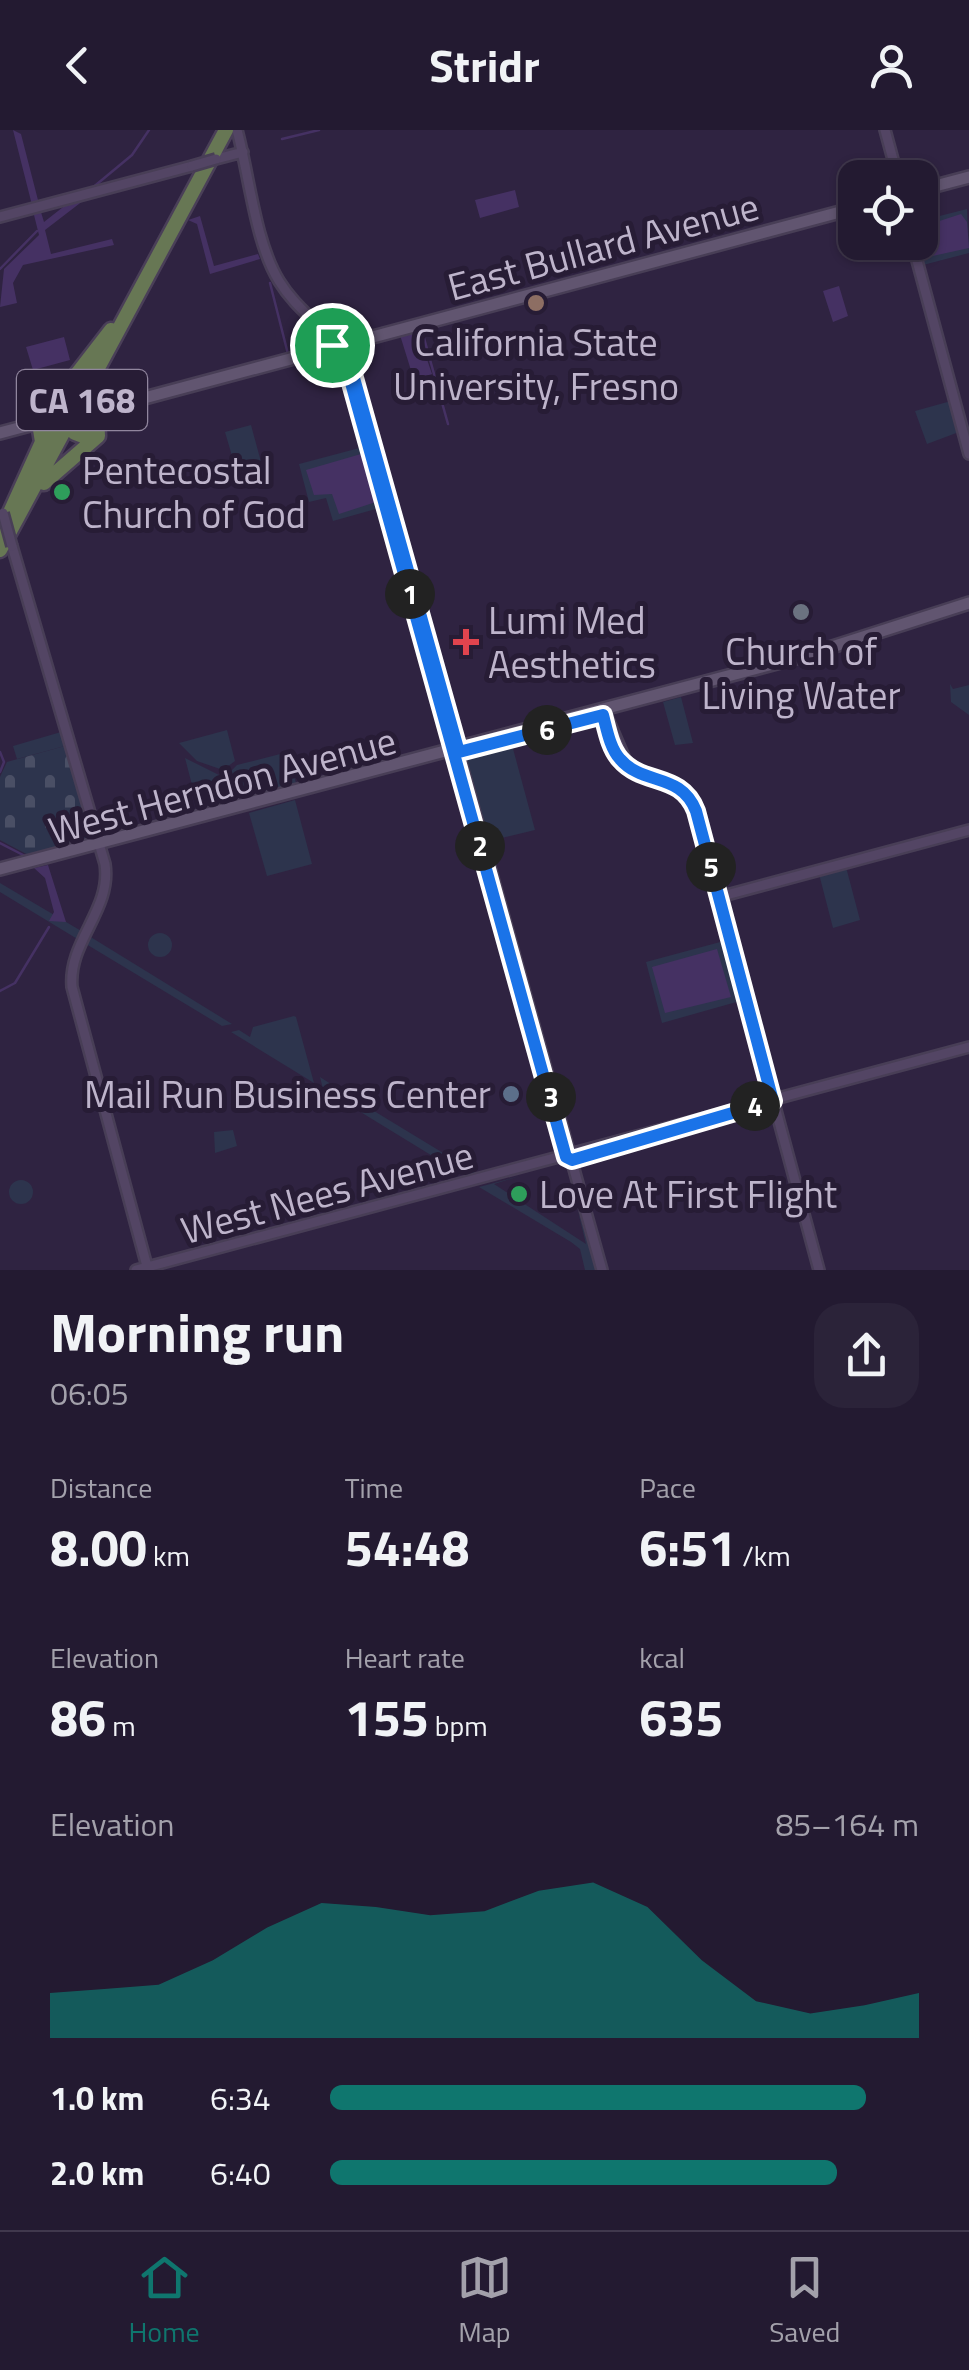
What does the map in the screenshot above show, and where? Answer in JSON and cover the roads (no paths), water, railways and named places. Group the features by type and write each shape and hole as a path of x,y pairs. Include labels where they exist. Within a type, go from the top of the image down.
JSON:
{"highway":[{"name":"CA 168","path":"3,542 42,458 218,130"},
{"name":"CA 168","path":"3,542 232,130"},
{"path":"44,422 84,413 144,284"},
{"path":"44,422 40,398 73,380 111,330"},
{"path":"84,413 96,427 92,436 84,439 76,435 74,426 94,376"},
{"path":"3,542 42,442 42,405 52,394 64,405 42,458"},
{"path":"20,516 62,463 96,440 100,427 84,413"}],"main road":[{"path":"232,130 270,272 287,298 336,346 352,373 600,1270"},
{"path":"883,130 891,160"},
{"path":"0,216 241,153"},
{"path":"938,187 969,178"},
{"name":"East Bullard Avenue","path":"84,413 838,213"},
{"path":"919,260 969,454"},
{"path":"919,260 968,438"},
{"path":"336,346 360,414 422,630"},
{"path":"360,414 369,434"},
{"path":"959,416 968,438"},
{"path":"4,435 44,422"},
{"path":"1,508 3,542 39,643 98,848 105,887 76,954 76,987 149,1269 136,1270"},
{"path":"456,750 605,713 969,606"},
{"path":"430,659 562,1120 580,1204 600,1270"},
{"path":"605,713 613,750 633,774 677,788 688,802 817,1270"},
{"path":"605,713 620,760 644,774 671,782 690,798 772,1103"},
{"name":"West Herndon Avenue","path":"98,848 456,750"},
{"name":"West Herndon Avenue","path":"0,871 350,782 456,750"},
{"path":"350,782 386,767"},
{"path":"160,832 197,818"},
{"path":"719,897 969,830"},
{"path":"486,864 498,891"},
{"path":"527,1009 538,1035"},
{"path":"752,1035 762,1057"},
{"path":"519,1171 969,1049"},
{"path":"610,1148 924,1061"},
{"path":"811,1094 833,1084"},
{"path":"549,1092 562,1120"},
{"path":"702,1124 721,1115"},
{"path":"786,1153 817,1270"},
{"path":"537,1167 569,1158"},
{"name":"West Nees Avenue","path":"149,1269 519,1171"},
{"name":"West Nees Avenue","path":"149,1269 519,1171"},
{"path":"488,1181 504,1174"},
{"path":"805,1231 815,1256"}],"waterway":[{"path":"91,189 132,155 149,130"},
{"path":"282,139 319,130"},
{"path":"0,269 37,231"},
{"path":"270,283 288,354"},
{"path":"422,331 448,424"},
{"path":"0,752 4,762 0,772"},
{"path":"0,843 25,856"},
{"path":"0,991 15,983 49,927"}],"place":[{"name":"California State University, Fresno","path":"536,303"},
{"name":"Pentecostal Church of God","path":"62,492"},
{"name":"Church of Living Water","path":"801,612"},
{"name":"Lumi Med Aesthetics","path":"466,642"},
{"name":"Mail Run Business Center","path":"511,1094"},
{"name":"Love At First Flight","path":"519,1194"}]}
